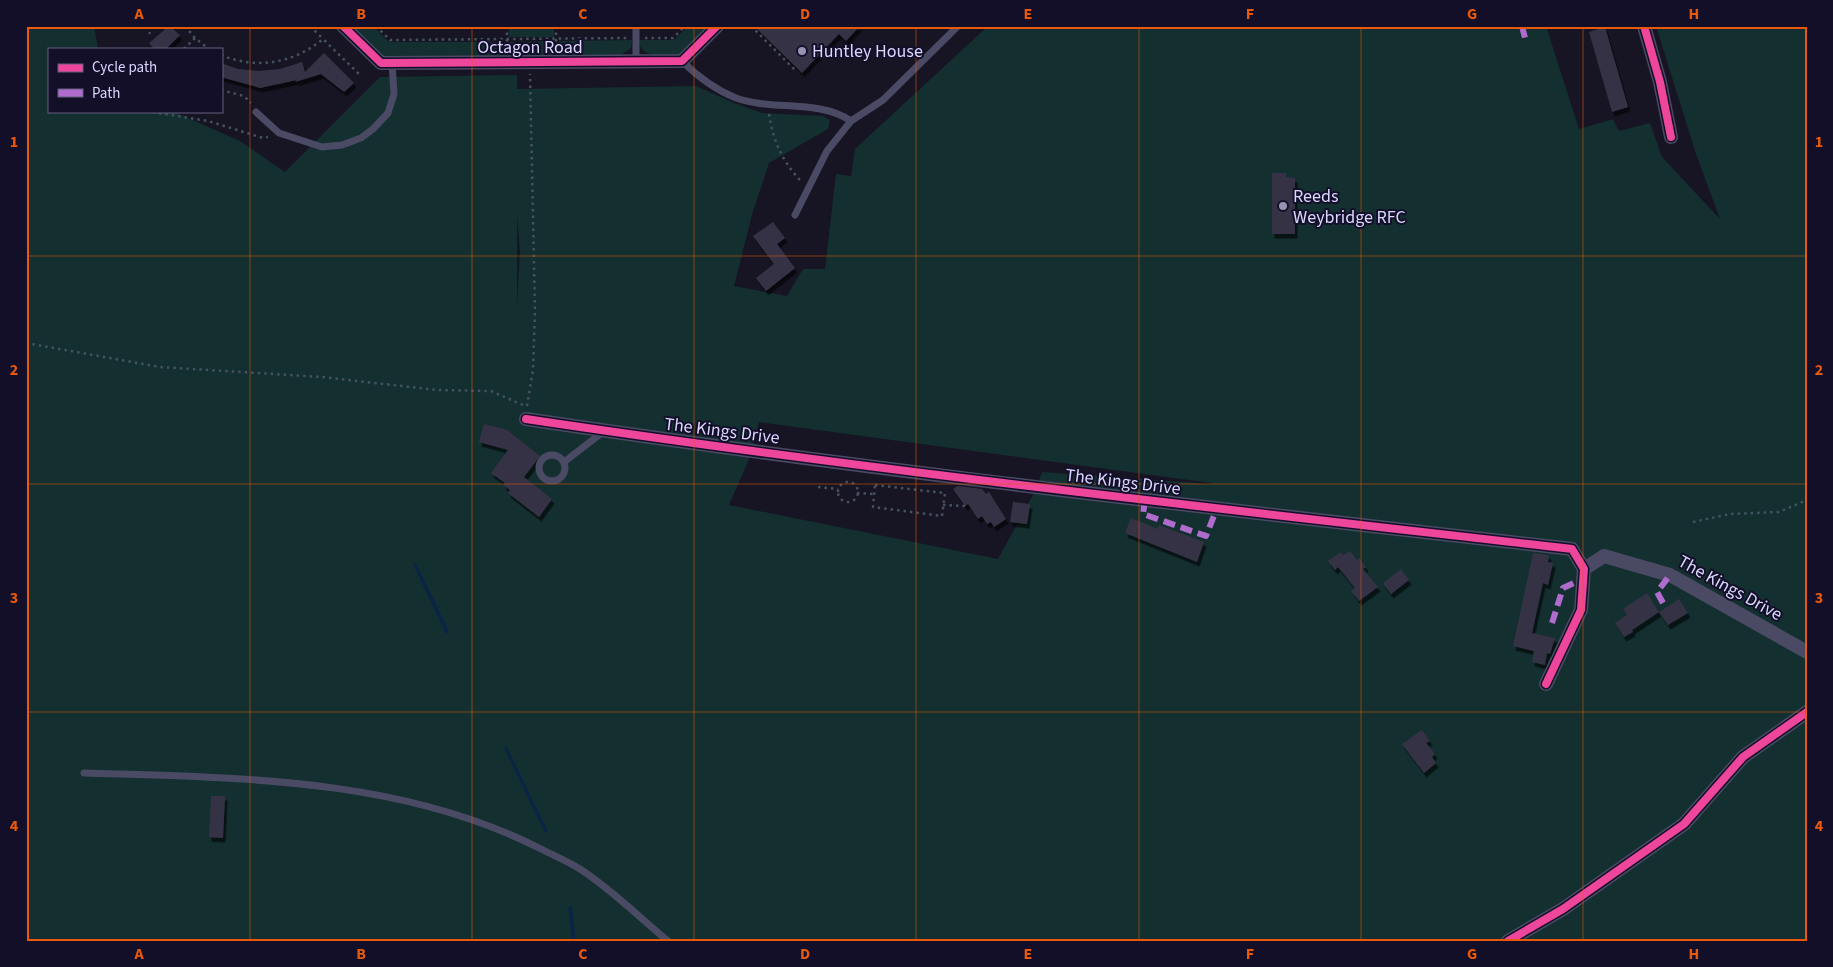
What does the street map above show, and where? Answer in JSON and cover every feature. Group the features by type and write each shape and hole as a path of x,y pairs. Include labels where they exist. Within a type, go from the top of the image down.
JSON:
{"street":[{"name":"Octagon Road","path":"344,26 381,63 682,61"},
{"path":"682,61 717,26"},
{"path":"1644,26 1660,82 1671,137"},
{"name":"The Kings Drive","path":"526,419 604,431 1145,500 1572,549 1670,575 1807,652"},
{"path":"1546,684 1581,610 1584,569 1572,549"},
{"path":"1584,569 1604,556"},
{"path":"1508,941 1585,894 1684,824 1743,757 1807,712"}],"lane":[{"path":"636,26 636,62"},
{"path":"795,215 827,151 851,121 883,100 958,26"},
{"path":"682,61 696,75 737,98 832,112 842,115 851,121"},
{"path":"256,112 279,134 322,147 342,145 360,138 374,129 388,113 394,94 392,63"},
{"path":"564,462 604,431"},
{"path":"84,773 344,788 412,801 498,830 580,869 668,941"}],"path":[{"path":"147,26 150,34"},
{"path":"185,26 195,38 208,48"},
{"path":"310,26 360,76"},
{"path":"376,26 390,40 673,38 685,26"},
{"path":"507,26 507,62"},
{"path":"556,26 556,62"},
{"path":"759,26 755,30 795,70"},
{"path":"185,48 195,38"},
{"path":"222,55 247,62 270,63 304,53 323,39"},
{"path":"26,343 160,367 322,377 437,390 491,391 527,407 533,370 536,312 529,62"},
{"path":"222,90 244,96 258,109 256,112"},
{"path":"767,103 772,130 779,150 790,170 808,189"},
{"path":"153,112 208,120 263,138 279,134"},
{"path":"849,482 856,486 858,493 854,499 844,501 839,496 838,489 842,483 849,482"},
{"path":"875,485 945,492 943,505 942,516 872,507 875,485"},
{"path":"818,487 838,489"},
{"path":"858,493 874,494"},
{"path":"1693,522 1730,514 1779,512 1807,500"},
{"path":"943,505 965,506"}],"green space":[{"path":"26,26 94,26 98,48 48,48 48,112 174,112 240,141 285,172 380,77 517,75 517,89 696,86 762,113 823,116 830,120 828,129 769,163 753,211 734,286 787,296 803,269 825,269 836,174 851,176 855,149 988,26 1546,26 1579,129 1613,119 1619,131 1650,123 1662,157 1720,219 1696,154 1656,26 1807,26 1807,941 26,941","holes":["517,216 520,251 517,305","759,422 1211,483 1042,472 1035,491 998,559 729,505 750,457"]},
{"path":"352,26 373,26 389,42 505,42 505,56 383,57"},
{"path":"509,26 554,26 554,37 509,37"},
{"path":"688,26 708,26 680,55 661,56 649,54 640,46 639,40 674,40"},
{"path":"632,40 631,48 621,55 558,55 559,41"},
{"path":"554,41 554,56 509,56 509,42"}],"water":[{"path":"416,563 449,632 446,634 413,564"},
{"path":"507,747 548,832 545,833 504,748"},
{"path":"568,907 572,907 576,941 572,941"}],"building":[{"path":"169,26 180,35 167,48 153,48 149,43"},
{"name":"Huntley House","path":"754,26 860,26 846,41 839,34 802,73"},
{"path":"1605,27 1628,107 1612,112 1589,32"},
{"path":"324,53 354,83 344,92 321,74 295,82 297,80 260,88 222,77 222,63 238,69 259,71 280,69 302,62 305,72"},
{"name":"Reeds Weybridge RFC","path":"1272,173 1286,173 1286,177 1295,178 1295,234 1272,234"},
{"path":"773,222 785,238 777,244 795,268 766,291 756,278 774,264 753,236"},
{"path":"484,424 507,430 540,456 524,477 552,499 539,517 508,493 510,490 503,485 505,483 491,473 508,450 479,442"},
{"path":"958,486 982,489 986,494 989,492 1006,519 994,527 991,522 987,524 982,516 978,519 968,504 965,506 953,489"},
{"path":"1013,502 1030,504 1027,524 1010,522"},
{"path":"1131,518 1158,529 1159,525 1204,542 1197,562 1125,533"},
{"path":"1350,551 1366,567 1363,569 1378,587 1359,601 1351,591 1355,588 1338,567 1335,570 1328,561 1341,552 1343,555"},
{"path":"1533,553 1549,555 1548,562 1553,563 1548,585 1543,583 1532,633 1555,638 1550,654 1547,653 1545,665 1532,662 1534,651 1513,646"},
{"path":"1401,569 1409,580 1391,594 1383,583"},
{"path":"1647,593 1659,612 1624,637 1615,623 1627,615 1623,609"},
{"path":"1679,599 1688,613 1668,625 1659,612"},
{"path":"1422,730 1430,741 1426,743 1435,754 1432,757 1436,763 1424,773 1402,744"},
{"path":"211,796 225,796 223,838 209,837"}],"marked path":[{"path":"1522,26 1526,42"},
{"path":"1145,500 1143,514 1206,536 1217,508"},
{"path":"1663,603 1657,592 1670,575"},
{"path":"1552,623 1563,588 1583,579"}],"cycle path":[{"path":"343,26 381,63 682,61 717,26"},
{"path":"1644,26 1660,82 1671,137"},
{"path":"526,419 787,456 1179,504 1572,549 1584,569 1581,610 1546,684"},
{"path":"1508,941 1563,909 1684,824 1743,757 1807,712"}],"place":[{"name":"Huntley House","path":"802,51"},
{"name":"Reeds Weybridge RFC","path":"1283,206"}]}
